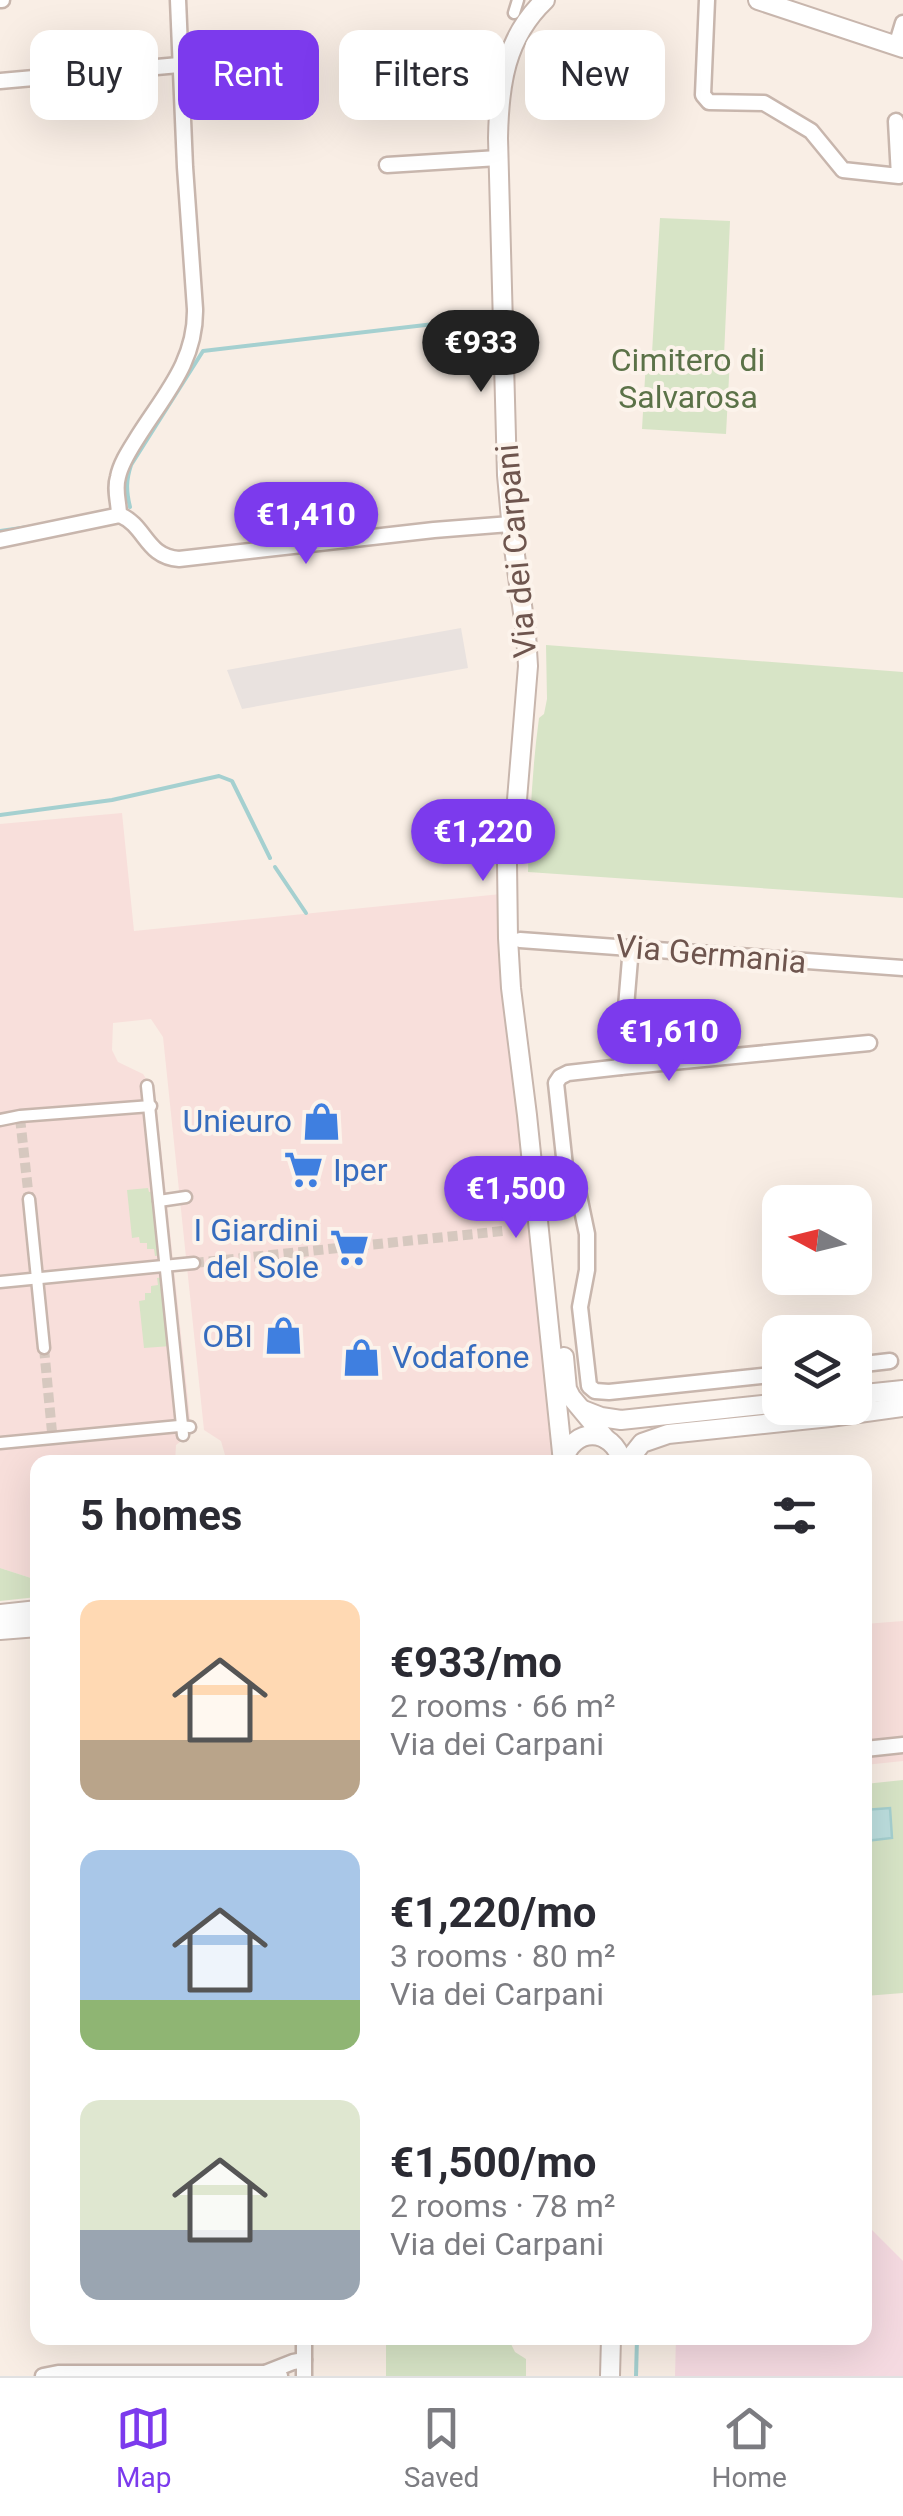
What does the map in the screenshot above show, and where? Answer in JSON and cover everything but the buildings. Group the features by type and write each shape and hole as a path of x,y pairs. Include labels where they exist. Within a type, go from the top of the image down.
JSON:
{"street":[{"path":"178,0 178,30"},
{"path":"514,13 518,0"},
{"name":"Via dei Carpani","path":"545,0 522,26 508,57 499,114 505,434 511,524 528,659 507,881 532,1065 566,1384 598,1435 620,1455"},
{"path":"707,0 704,100 764,103 811,131 837,164 849,172 899,176 896,121"},
{"path":"758,0 899,47 903,23"},
{"path":"0,81 178,65"},
{"path":"120,515 116,485 120,468 192,345 195,299 183,120"},
{"path":"387,165 498,158"},
{"path":"0,540 120,515 128,518 159,554 176,559 511,524"},
{"name":"Via dei Carpani","path":"514,824 516,945 511,988 528,1115 562,1455"},
{"name":"Via Germania","path":"516,945 630,947 903,968"},
{"path":"622,1066 630,947"},
{"name":"Via dei Carpani","path":"511,988 518,989 524,1051 532,1065"},
{"path":"762,1376 609,1392 595,1391 589,1386 580,1307 588,1234 576,1186 565,1166 556,1083 568,1073 869,1042"},
{"path":"0,1443 185,1430 147,1086"},
{"path":"0,1120 20,1114 150,1106"},
{"path":"159,1200 186,1197"},
{"path":"29,1199 44,1348"},
{"path":"0,1282 194,1263"},
{"path":"872,1363 890,1361"},
{"path":"872,1393 903,1390"},
{"path":"577,1406 601,1417 622,1420 762,1405"},
{"path":"631,1455 642,1443 668,1434 903,1409"},
{"path":"566,1455 572,1444 598,1435 622,1420"},
{"path":"0,1614 30,1611"},
{"path":"0,1630 30,1627"},
{"path":"872,1748 903,1745"},
{"path":"610,2376 611,2345"},
{"path":"621,2376 622,2345"},
{"path":"259,2374 304,2368"},
{"path":"43,2376 280,2376"}],"shaded area":[{"path":"461,628 468,668 242,709 227,670"},
{"path":"122,813 134,931 501,894 555,1455 225,1455 221,1441 204,1430 163,1037 151,1019 113,1023 112,1050 118,1062 143,1074 155,1092 190,1434 176,1445 175,1455 30,1455 30,1578 0,1568 0,824"},
{"path":"903,1621 903,1761 872,1764 872,1623"},
{"path":"872,2230 903,2261 903,2376 675,2376 676,2345 872,2345"}],"green space":[{"name":"Cimitero di Salvarosa","path":"660,218 730,221 724,356 730,358 726,434 642,429 646,361 652,353"},
{"path":"546,645 903,672 903,898 528,872 539,718 544,714 547,699"},
{"path":"148,1188 149,1192 156,1191 162,1255 155,1256 154,1249 147,1249 147,1243 140,1243 139,1237 132,1238 127,1190"},
{"path":"164,1277 171,1346 144,1348 139,1301 145,1300 145,1293 151,1293 151,1286 158,1285 157,1278"},
{"path":"0,1568 30,1578 30,1598 0,1601"},
{"path":"903,1780 903,1993 872,1995 872,1783"},
{"path":"386,2345 512,2345 526,2359 526,2376 386,2376"}],"water":[{"path":"890,1808 892,1838 872,1840 872,1809"}],"waterway":[{"path":"130,507 127,486 131,465 203,351 494,317"},
{"path":"0,531 35,526"},
{"path":"0,815 112,800 219,776 232,781 270,858"},
{"path":"275,867 306,913"},
{"path":"636,2376 637,2345"}],"tunnel":[{"path":"20,1118 29,1199"},
{"path":"194,1263 503,1231"},
{"path":"44,1348 52,1432"}],"place":[{"name":"Unieuro","path":"322,1121"},
{"name":"Iper","path":"303,1170"},
{"name":"I Giardini del Sole","path":"349,1248"},
{"name":"OBI","path":"283,1336"},
{"name":"Vodafone","path":"362,1357"}]}
